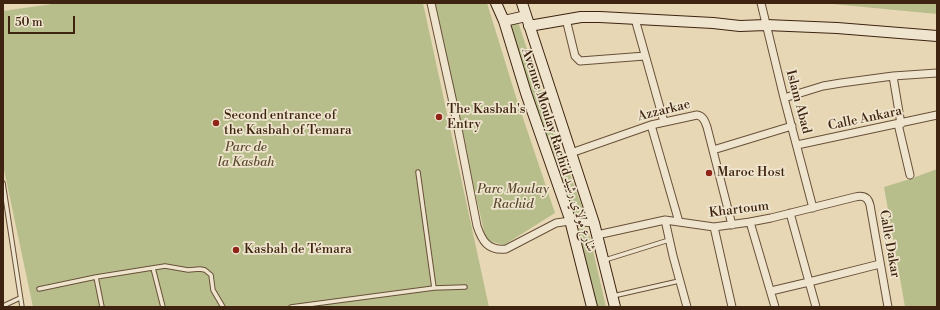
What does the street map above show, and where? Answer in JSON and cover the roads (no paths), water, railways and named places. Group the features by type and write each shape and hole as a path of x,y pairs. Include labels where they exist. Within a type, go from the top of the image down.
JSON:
{"main road":[{"name":"Avenue Moulay Rachid شارع مولاي رشيد","path":"496,3 504,21 526,93 570,221 592,307"},
{"name":"Avenue Moulay Rachid شارع مولاي رشيد","path":"522,3 594,223 615,307"},
{"path":"504,21 566,19 581,17 713,23 740,26 766,25 836,28 937,36"}],"street":[{"path":"431,3 452,98 477,226 480,236 485,243 492,248 506,250 556,223 570,221 594,223"},
{"name":"Islam Abad","path":"761,3 813,208"},
{"path":"566,19 575,56 580,61 645,56"},
{"path":"635,19 664,122"},
{"path":"784,98 823,86 893,76 937,73"},
{"path":"893,76 899,124 910,175"},
{"name":"Azzarkae","path":"571,152 651,125 700,115 704,120 714,150 732,225"},
{"name":"Calle Ankara","path":"797,145 937,115"},
{"path":"651,125 679,222"},
{"path":"714,150 792,126"},
{"name":"Calle Dakar","path":"855,197 862,196 869,201 888,307"},
{"name":"Khartoum","path":"597,235 665,220 714,227 732,225 813,208 855,197"},
{"path":"790,213 816,307"},
{"path":"665,220 687,307"},
{"path":"750,222 775,307"},
{"path":"714,227 732,307"},
{"path":"771,291 880,264"}],"lane":[{"path":"418,172 434,288"},
{"path":"3,183 4,199 22,307"},
{"path":"604,261 669,240"},
{"path":"39,289 96,277 165,266 188,270 205,270 211,275 213,290 223,307"},
{"path":"154,268 163,307"},
{"path":"96,277 102,307"},
{"path":"612,296 680,281"},
{"path":"291,307 434,288 465,287"},
{"path":"3,306 20,298"}],"place":[{"name":"The Kasbah's Entry","path":"439,117"},
{"name":"Second entrance of the Kasbah of Temara","path":"216,123"},
{"name":"Maroc Host","path":"709,173"},
{"name":"Kasbah de Témara","path":"236,250"}],"park label":[{"name":"Parc de la Kasbah","path":"246,156"},
{"name":"Parc Moulay Rachid","path":"513,198"}]}
